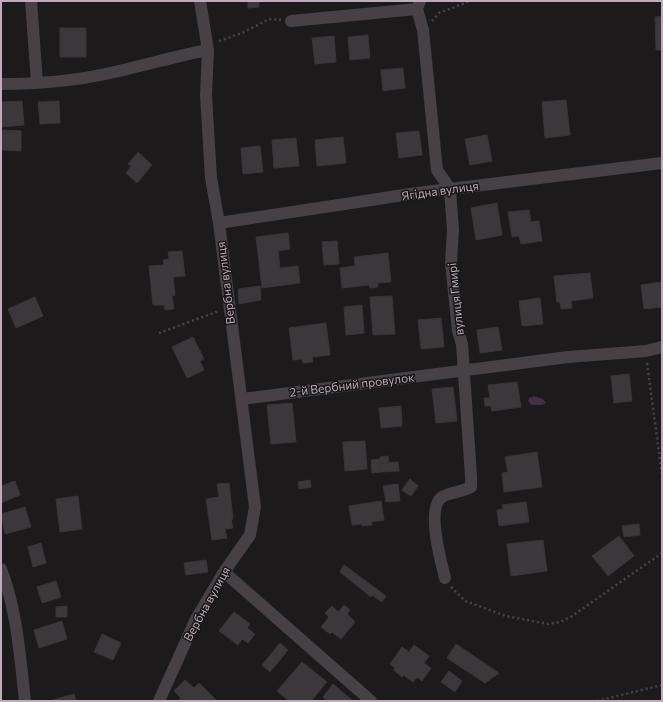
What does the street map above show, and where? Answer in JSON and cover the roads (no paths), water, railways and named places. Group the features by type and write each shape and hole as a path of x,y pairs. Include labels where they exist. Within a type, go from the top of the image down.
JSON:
{"street":[{"path":"31,1 37,83"},
{"name":"Вербна вулиця","path":"158,701 196,619 224,572 250,535 255,507 219,223 211,178 206,95 207,48 200,1"},
{"path":"291,21 419,5 423,30 437,170 450,189"},
{"path":"1,84 37,83 109,73 207,48"},
{"name":"Ягідна вулиця","path":"219,223 450,189 662,163"},
{"name":"вулиця Гмирі","path":"445,578 436,539 436,504 442,498 471,487 462,344 458,331 451,263 453,230 450,189"},
{"name":"2-й Вербний провулок","path":"242,399 568,357 646,351 662,347"},
{"path":"1,569 10,593 17,634 25,701"},
{"path":"224,572 371,701"}]}
